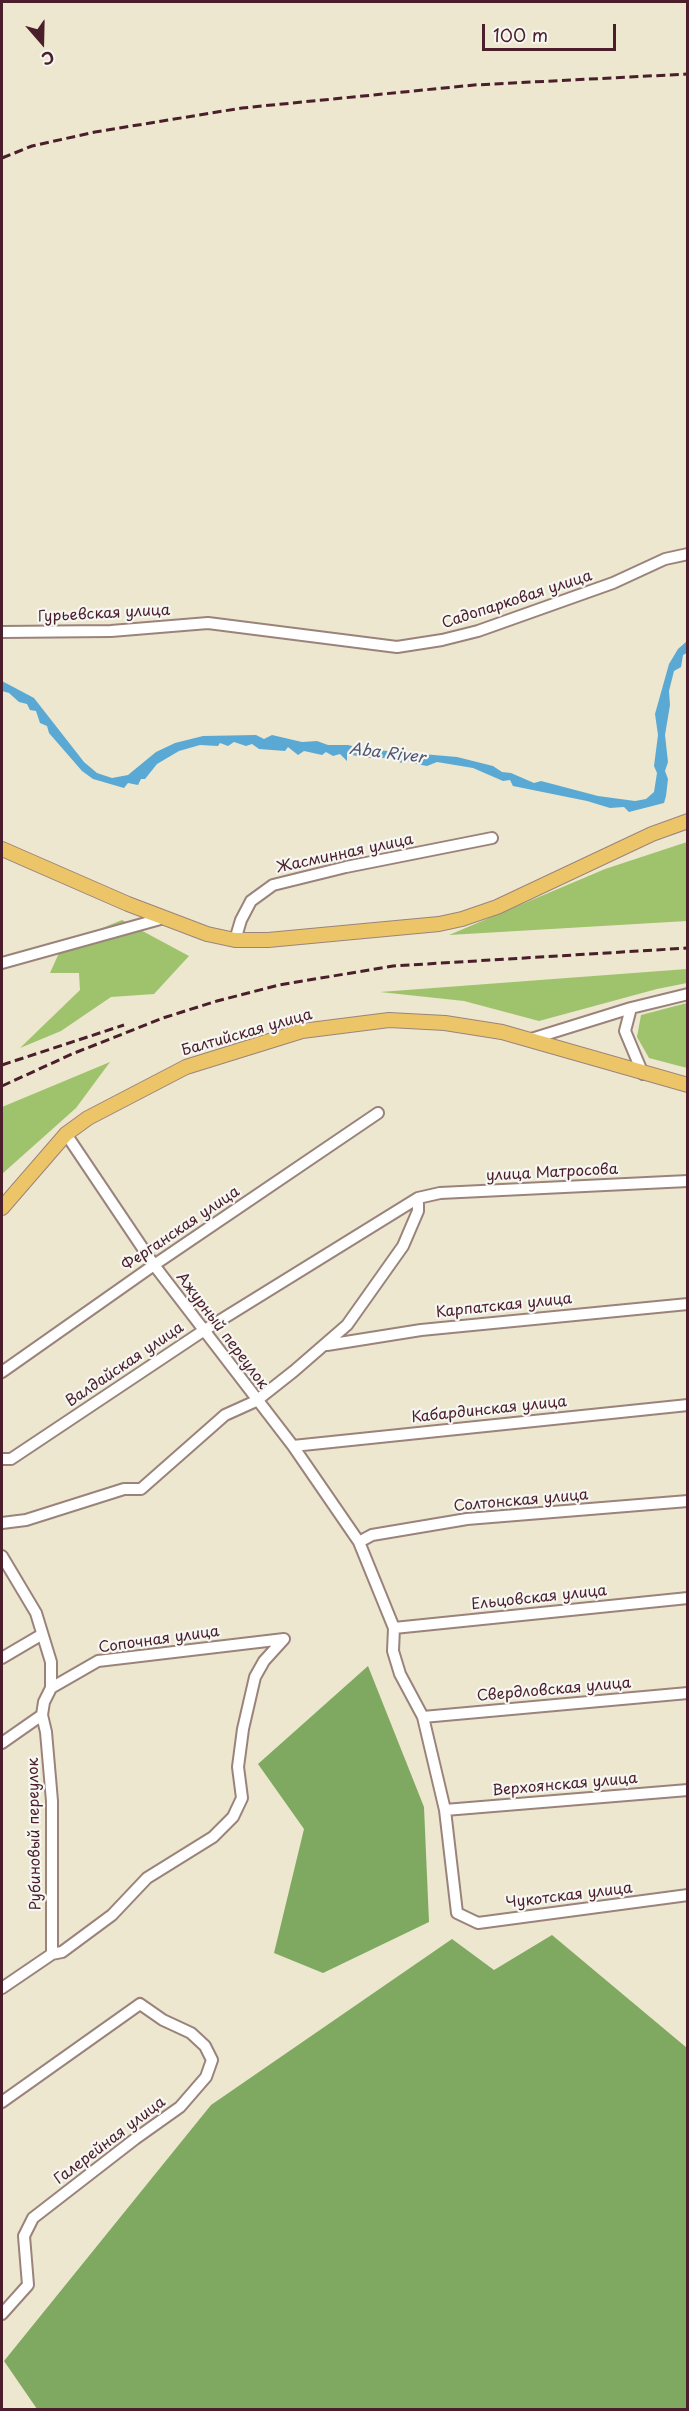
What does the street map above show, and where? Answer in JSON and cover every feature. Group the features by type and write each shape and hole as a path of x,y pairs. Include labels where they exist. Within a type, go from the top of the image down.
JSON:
{"main road":[{"path":"2,849 207,934 235,940 268,940 439,924 462,919 497,907 652,834 687,821"},
{"name":"Балтийская улица","path":"2,1208 66,1134 88,1118 186,1067 302,1031 361,1023 400,1021 445,1023 502,1032 687,1085"}],"street":[{"name":"Садопарковая улица","path":"208,623 397,647 478,631 613,583 665,559 687,554"},
{"name":"Гурьевская улица","path":"2,632 111,631 208,623"},
{"name":"Жасминная улица","path":"235,940 241,920 251,901 273,885 346,867 492,838"},
{"path":"2,963 164,918"},
{"path":"528,1040 631,1008 687,994"},
{"path":"631,1008 625,1031 643,1074"},
{"name":"Ферганская улица","path":"2,1372 154,1265 378,1113"},
{"name":"Ажурный переулок","path":"66,1134 154,1265 256,1401 293,1446 359,1542 394,1628"},
{"name":"улица Матросова","path":"418,1198 440,1193 687,1181"},
{"name":"Валдайская улица","path":"2,1459 11,1459 203,1330 418,1198"},
{"name":"Карпатская улица","path":"2,1523 26,1520 124,1489 141,1489 225,1415 256,1401 325,1346 347,1325 403,1245 418,1211 418,1198"},
{"name":"Карпатская улица","path":"325,1346 421,1330 687,1304"},
{"name":"Кабардинская улица","path":"293,1446 687,1405"},
{"name":"Солтонская улица","path":"359,1542 372,1535 467,1520 687,1501"},
{"path":"2,1556 36,1613 51,1662 51,1688 44,1702 42,1715 2,1743"},
{"name":"Ельцовская улица","path":"394,1628 687,1598"},
{"path":"394,1628 393,1651 400,1674 423,1717 445,1809"},
{"path":"2,1658 41,1635"},
{"name":"Сопочная улица","path":"51,1688 98,1661 284,1639 264,1661 255,1677 243,1729 238,1767 242,1798 233,1817 213,1837 147,1878 112,1915 62,1952 52,1954"},
{"name":"Свердловская улица","path":"423,1717 687,1693"},
{"name":"Рубиновый переулок","path":"42,1715 46,1732 52,1801 52,1954"},
{"name":"Верхоянская улица","path":"445,1809 687,1790"},
{"name":"Чукотская улица","path":"445,1809 457,1913 478,1923 687,1895"},
{"path":"2,1988 52,1954"},
{"name":"Галерейная улица","path":"2,2102 140,2004 163,2020 191,2033 205,2046 212,2060 206,2077 180,2107 125,2146 33,2218 24,2235 28,2285 2,2314"}],"green space":[{"path":"687,842 687,921 449,935 605,869"},
{"path":"122,920 189,956 154,994 111,997 61,1031 20,1048 80,990 79,973 50,973 63,944"},
{"path":"687,969 687,983 539,1021 464,1001 380,992"},
{"path":"687,1003 687,1068 649,1058 637,1037 641,1015"},
{"path":"110,1062 76,1108 2,1174 2,1107"},
{"path":"368,1666 424,1807 429,1922 323,1973 274,1953 304,1829 258,1764"},
{"path":"552,1935 687,2048 687,2409 37,2409 4,2361 211,2105 452,1939 494,1970"}],"water":[{"name":"Aba River","path":"687,641 687,653 683,655 681,667 674,671 669,691 670,705 665,735 668,762 665,771 668,779 664,803 629,812 624,807 610,808 513,786 510,780 503,781 473,768 437,762 427,766 405,759 401,763 393,758 367,758 347,754 347,761 340,754 333,756 326,752 322,755 304,751 298,755 288,747 285,751 259,749 252,744 246,746 234,742 228,746 220,743 218,746 200,745 179,751 157,764 145,779 141,779 138,785 128,783 124,788 93,779 82,771 49,733 47,726 40,723 36,711 30,710 27,704 19,702 9,693 2,691 2,681 34,698 84,762 97,773 112,778 128,775 156,752 175,743 203,736 256,735 264,739 272,735 302,742 317,741 328,745 348,745 365,749 457,757 493,766 502,772 511,773 534,783 541,781 598,796 635,801 646,799 654,792 657,773 654,766 658,735 655,714 669,664 678,649"}],"railway":[{"path":"2,158 32,146 95,132 242,108 474,85 688,74"},
{"path":"2,1086 72,1054 163,1018 279,985 393,966 688,948"},
{"path":"2,1065 124,1025"}]}
